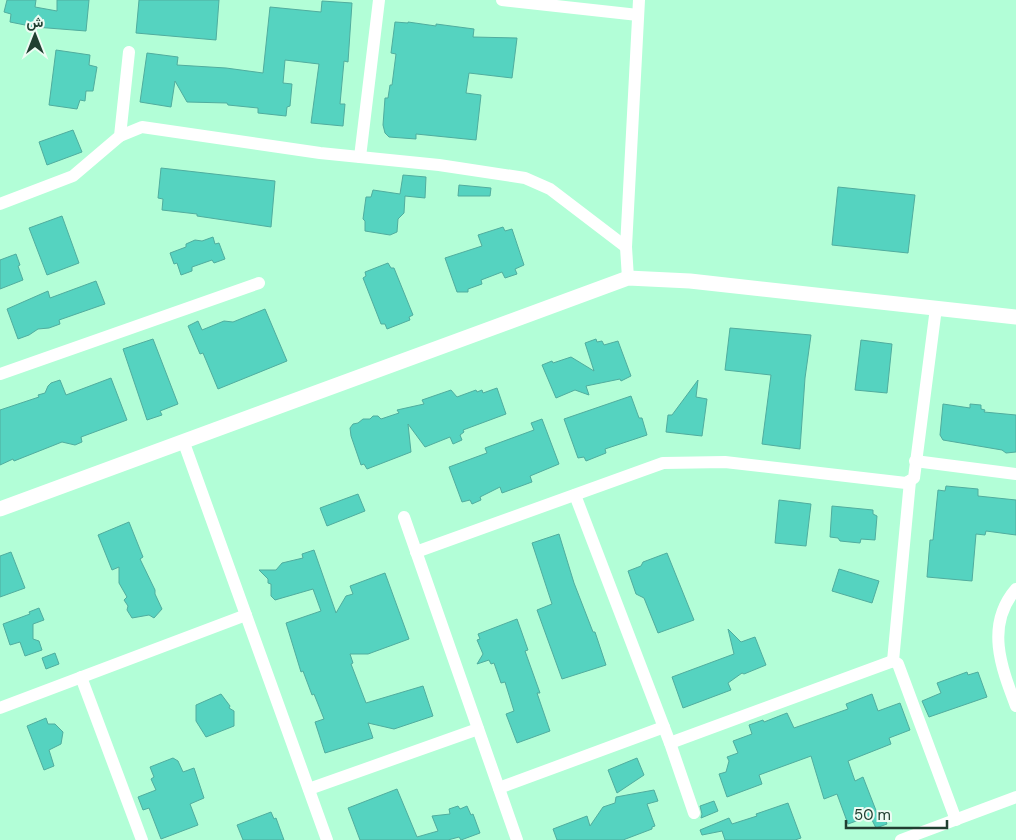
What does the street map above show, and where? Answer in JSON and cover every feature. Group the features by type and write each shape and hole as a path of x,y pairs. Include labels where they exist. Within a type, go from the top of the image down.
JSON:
{"street":[{"path":"360,157 379,0"},
{"path":"502,0 638,15"},
{"path":"628,278 626,247 639,0"},
{"path":"120,136 129,52"},
{"path":"0,204 73,176 120,136 142,127 360,157 439,165 525,178 550,189 626,247"},
{"path":"0,510 628,278 690,282 1016,317"},
{"path":"0,374 259,283"},
{"path":"416,552 663,463 725,462 906,483 914,478 936,308"},
{"path":"184,442 327,840"},
{"path":"916,461 1016,474"},
{"path":"893,662 910,481"},
{"path":"575,495 670,742 694,813"},
{"path":"404,517 518,840"},
{"path":"1016,589 1008,598 1001,614 998,641 1001,664 1016,706"},
{"path":"0,708 246,615"},
{"path":"670,742 893,662 898,664 956,820"},
{"path":"81,677 142,840"},
{"path":"499,788 664,728"},
{"path":"309,789 478,729"},
{"path":"901,840 1016,797"}],"building":[{"path":"7,0 36,0 35,7 57,11 57,0 89,0 86,31 35,27 10,22 11,14 4,12"},
{"path":"139,0 219,0 216,40 136,33"},
{"path":"322,1 352,3 348,62 344,61 340,104 345,104 343,126 311,123 319,64 285,60 283,83 292,84 290,106 287,107 286,116 258,113 258,108 228,105 227,103 187,102 175,81 171,107 140,102 147,53 178,57 177,65 226,68 263,73 270,7 321,12"},
{"path":"395,22 436,26 436,24 474,29 473,37 517,38 512,78 469,73 466,93 481,95 476,140 416,134 416,139 389,137 385,133 383,125 385,98 388,98 390,85 392,85 396,54 391,53"},
{"path":"56,50 90,55 89,65 97,67 93,91 86,91 85,101 80,100 77,109 49,105"},
{"path":"73,130 82,152 47,165 39,142"},
{"path":"161,168 275,181 271,227 162,210 163,199 158,198"},
{"path":"403,175 426,177 425,198 405,196 404,213 398,219 397,232 390,235 365,231 365,221 363,219 366,197 371,197 373,190 400,194"},
{"path":"459,185 491,188 490,196 458,196"},
{"path":"838,187 915,195 908,253 832,245"},
{"path":"62,216 79,263 47,275 29,228"},
{"path":"503,227 505,231 512,229 524,265 515,269 517,274 505,278 502,272 481,280 482,284 468,289 468,292 457,292 445,258 482,246 478,235"},
{"path":"213,237 215,244 219,243 225,259 214,263 212,260 192,267 192,271 181,275 177,263 174,264 170,253 186,247 186,244 195,240 202,241"},
{"path":"16,254 23,280 0,289 0,260"},
{"path":"388,263 391,268 394,268 413,315 409,317 410,320 387,329 385,324 381,324 363,278 366,276 365,272"},
{"path":"96,281 105,304 59,320 60,324 38,329 18,339 7,309 48,291 50,298"},
{"path":"265,309 287,361 218,389 203,353 200,354 188,326 198,321 202,330 224,321 233,322"},
{"path":"730,328 811,335 805,378 800,449 762,444 771,375 725,370"},
{"path":"153,339 178,404 160,411 162,415 147,420 123,349"},
{"path":"596,339 597,342 602,341 604,345 618,341 631,376 621,381 620,379 586,386 589,395 575,390 556,398 542,365 571,357 594,371 585,343"},
{"path":"861,340 892,344 887,393 855,390"},
{"path":"111,378 127,420 81,437 82,442 75,445 62,442 0,465 0,410 39,397 38,395 45,393 51,383 60,380 66,395"},
{"path":"698,380 696,397 707,399 702,436 666,432 668,415 672,415"},
{"path":"497,388 506,414 463,430 464,432 460,435 462,440 453,444 450,437 425,447 408,424 411,452 367,469 364,464 361,465 351,436 350,428 353,424 363,419 370,419 373,416 378,416 381,419 399,413 397,410 424,404 422,400 451,390 457,397 476,390 477,392 482,390 483,393"},
{"path":"631,396 639,418 642,418 647,435 605,449 606,453 586,461 584,457 578,458 564,419"},
{"path":"943,404 970,408 970,404 981,405 981,409 985,410 984,412 1016,415 1016,452 1006,453 1002,450 943,440 940,435"},
{"path":"542,419 559,464 530,476 532,482 502,493 500,487 480,497 481,500 472,504 470,500 462,502 449,467 487,453 485,448 534,430 531,423"},
{"path":"946,486 978,489 978,496 1016,500 1016,535 986,531 985,535 976,534 972,581 927,577 930,540 933,540 938,490 945,491"},
{"path":"358,494 365,511 327,526 320,508"},
{"path":"779,500 811,504 806,546 775,543"},
{"path":"832,506 873,510 873,514 877,516 875,540 861,539 860,543 840,541 838,538 830,537"},
{"path":"129,522 143,557 140,559 162,609 154,618 149,615 132,618 124,600 127,597 119,583 119,567 112,570 98,535"},
{"path":"559,534 574,583 593,632 595,632 606,665 562,679 537,610 552,604 532,543"},
{"path":"314,550 336,613 346,596 353,594 350,586 385,573 409,639 368,654 350,654 353,663 351,664 366,703 423,686 433,716 394,729 368,723 373,738 325,753 315,722 324,719 303,671 301,672 286,623 321,611 313,589 275,600 271,596 271,584 268,583 268,579 259,570 276,570 282,563 303,558 302,554"},
{"path":"11,552 25,588 0,597 0,556"},
{"path":"667,553 694,620 658,633 644,598 636,594 628,571 641,566 643,562"},
{"path":"839,569 879,581 872,603 832,591"},
{"path":"39,608 44,620 33,624 33,639 39,641 42,650 25,656 20,642 10,645 3,624 30,614 29,612"},
{"path":"517,619 528,650 525,651 540,693 537,693 550,731 517,743 506,714 514,711 505,682 501,683 494,663 491,664 489,660 477,664 483,654 477,640 480,639 478,634"},
{"path":"728,629 741,642 755,637 766,665 744,674 742,673 728,683 731,690 683,708 672,677 734,654"},
{"path":"55,653 59,664 46,669 42,658"},
{"path":"967,672 968,675 978,672 987,697 929,717 922,701 941,693 937,683"},
{"path":"221,694 230,706 229,708 234,711 234,726 206,737 196,721 196,705"},
{"path":"872,694 878,711 900,703 910,730 889,738 891,744 848,761 855,781 863,777 877,813 882,812 887,824 876,828 870,816 848,824 837,794 824,799 811,756 759,775 762,784 727,797 719,774 726,772 729,761 727,757 738,753 733,741 752,734 749,725 763,720 764,722 787,713 794,728 848,709 846,704"},
{"path":"46,718 48,724 55,724 63,732 61,744 49,750 54,766 44,770 27,726"},
{"path":"173,758 178,761 183,772 194,768 204,798 190,804 198,825 161,839 149,808 143,810 138,797 156,790 151,779 154,777 150,767"},
{"path":"637,758 644,775 617,793 608,770"},
{"path":"397,789 417,837 438,831 432,816 450,814 449,809 458,806 460,809 467,806 471,815 473,814 480,833 461,840 459,837 448,840 360,840 348,808"},
{"path":"654,790 658,801 647,804 655,826 652,829 623,840 557,840 553,829 587,816 590,826 603,807 615,803 616,797"},
{"path":"714,801 718,811 701,818 700,806"},
{"path":"788,803 801,838 795,840 725,840 722,831 702,835 700,830 729,818 732,824"},
{"path":"271,812 274,819 276,818 284,840 243,840 237,825"}]}
